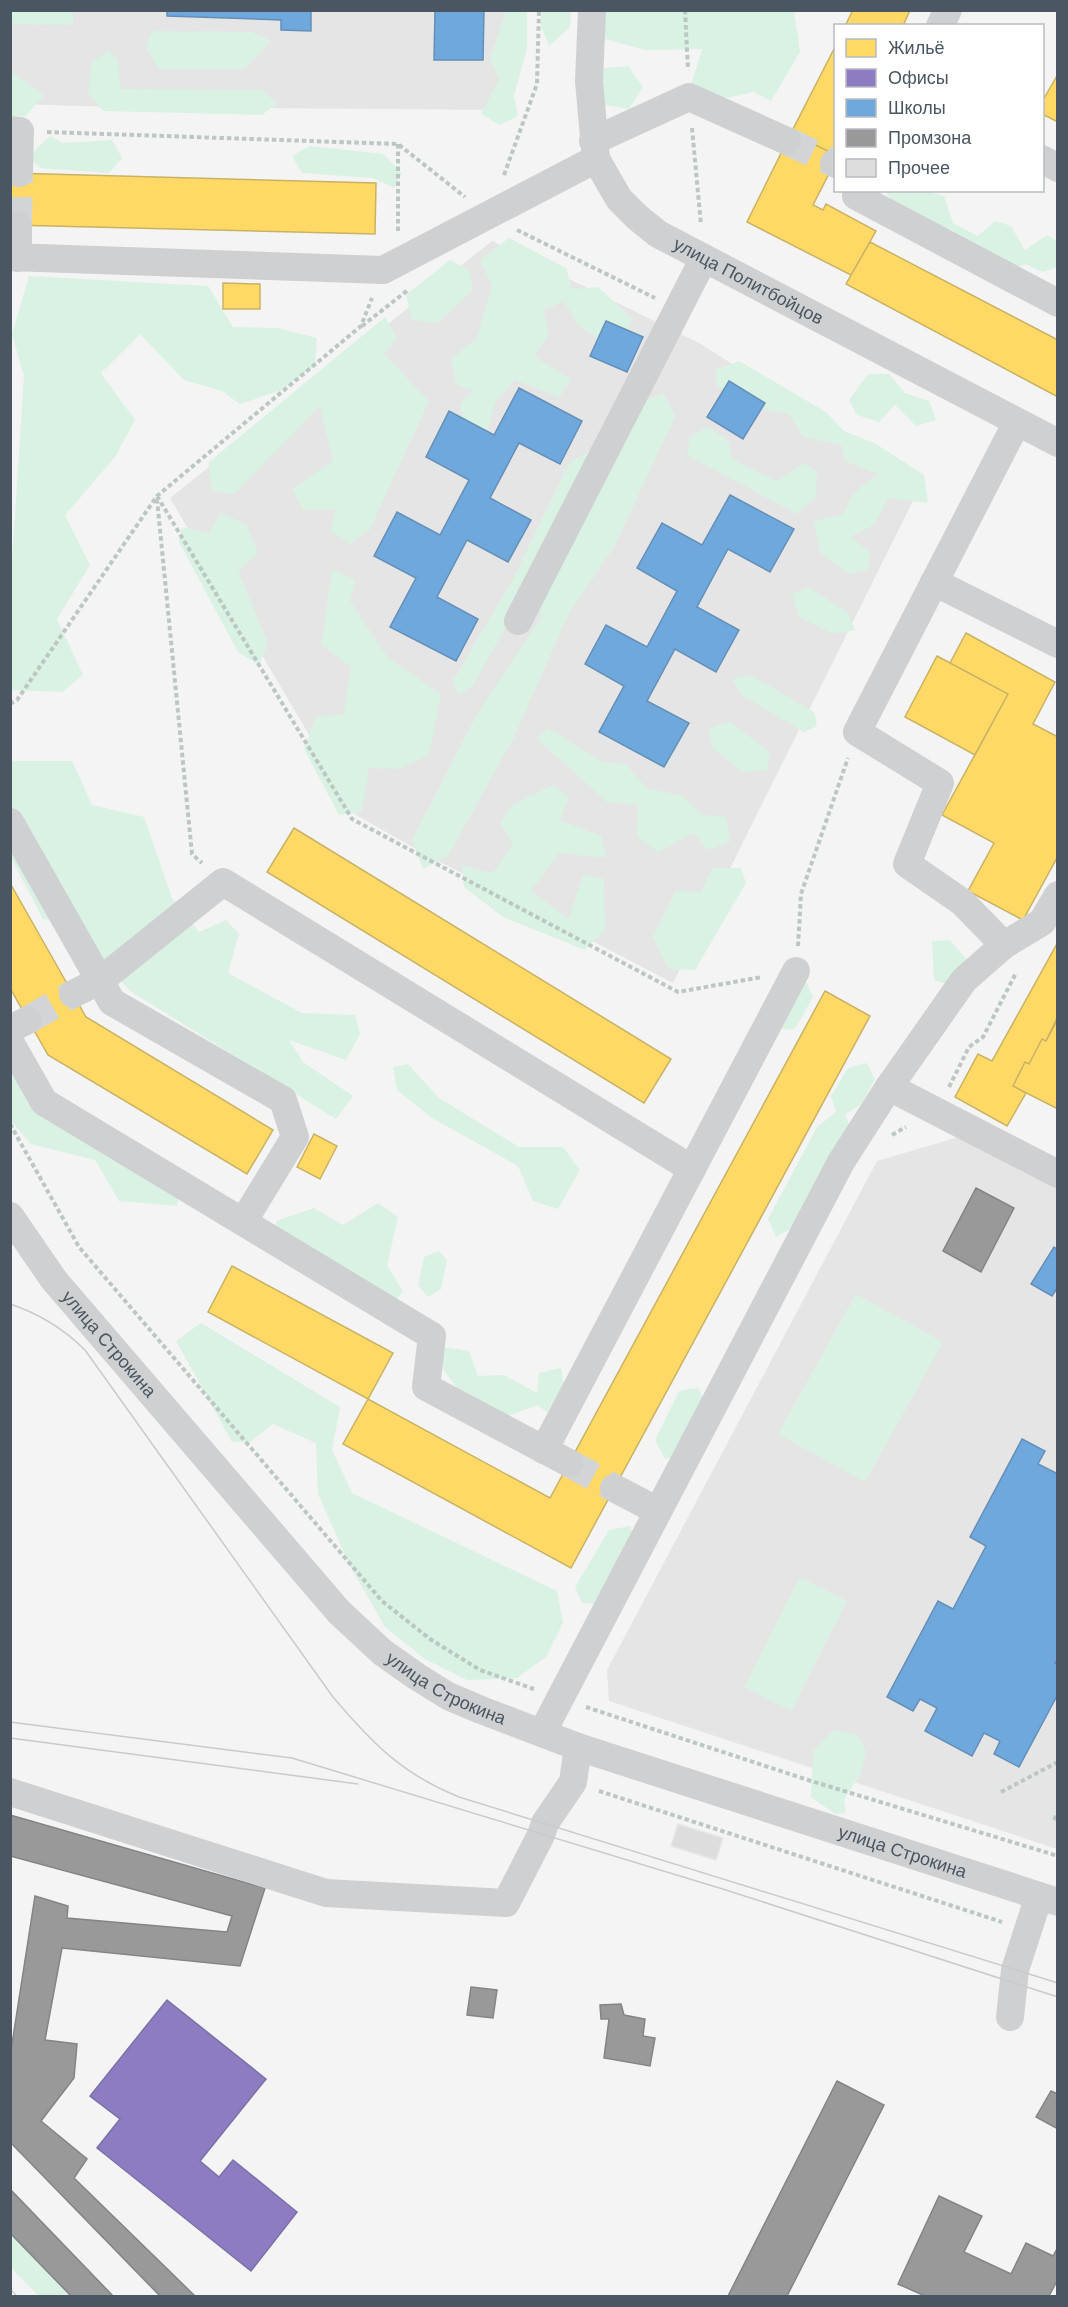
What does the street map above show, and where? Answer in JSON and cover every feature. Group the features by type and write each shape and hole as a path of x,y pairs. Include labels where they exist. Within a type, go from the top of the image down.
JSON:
{"street":[{"name":"улица Политбойцов","path":"592,10 589,81 594,150 619,199 637,217 658,234 1058,443"},
{"path":"941,24 948,10"},
{"path":"18,225 14,258 383,270 489,216 594,150 689,97 787,141"},
{"path":"15,131 19,173"},
{"path":"1044,160 1058,168"},
{"path":"858,192 856,196 1058,303"},
{"path":"518,621 704,258"},
{"path":"1012,955 962,902 907,864 940,783 857,732 1017,422"},
{"path":"934,582 1058,644"},
{"path":"10,822 112,1002 283,1100 295,1137 243,1222"},
{"path":"73,994 100,980 223,882 692,1168"},
{"path":"542,1733 841,1162 889,1087 964,980 1012,955 1042,922 1058,895"},
{"path":"544,1450 796,970"},
{"path":"10,1042 44,1102 432,1336 426,1387 568,1463"},
{"path":"889,1087 1058,1174"},
{"name":"улица Строкина","path":"10,1216 54,1280 339,1612 382,1652 448,1696 578,1747 1048,1899"},
{"path":"614,1488 658,1511"},
{"path":"10,1792 326,1893 506,1903 545,1823 573,1782 578,1747"},
{"path":"1010,2017 1015,1970 1028,1930 1048,1899"}],"path":[{"path":"489,216 537,84 539,10"},
{"path":"685,10 689,97 704,258"},
{"path":"15,131 398,144 489,216 678,309"},
{"path":"10,704 17,700 157,496 361,326 398,231 398,144"},
{"path":"157,496 192,854 223,882"},
{"path":"157,496 352,819 678,992 796,970 801,894 857,732"},
{"path":"936,1112 969,1047 983,1037 1012,955"},
{"path":"10,1124 79,1247 382,1601 430,1639 480,1670 560,1698 808,1780 1058,1856"},
{"path":"1001,1792 1058,1762"},
{"path":"573,1782 1028,1930"},
{"path":"1054,1820 1058,1812"}],"shaded area":[{"path":"11,11 524,11 508,110 11,104"},
{"path":"492,241 701,344 921,485 673,983 427,855 356,815 170,498"},
{"path":"962,1136 1057,1187 1057,1849 609,1701 607,1670 877,1161"}],"green space":[{"path":"11,10 73,11 73,25 11,24"},
{"path":"593,10 794,11 800,52 771,101 753,92 717,100 691,85 702,49 646,50 601,38"},
{"path":"504,11 527,11 527,49 514,96 518,116 500,125 481,114 499,79 490,58"},
{"path":"541,11 571,11 570,27 549,46 541,26"},
{"path":"152,31 252,32 271,41 245,69 159,69 146,48"},
{"path":"109,51 118,60 120,89 262,90 277,103 262,115 103,111 88,93 92,62"},
{"path":"628,66 643,87 629,109 605,105 594,85 605,68"},
{"path":"11,71 44,95 26,116 11,116"},
{"path":"50,136 63,143 112,140 122,158 109,173 40,168 28,157"},
{"path":"310,146 383,154 402,173 394,188 373,178 302,173 292,156"},
{"path":"886,192 929,192 944,196 953,223 978,236 995,221 1011,226 1025,250 1047,235 1057,241 1057,267 1043,272 1025,264 1009,272 962,248 953,230 931,231 901,213"},
{"path":"509,238 566,268 572,289 598,287 632,318 625,338 604,343 578,325 564,301 544,310 549,335 534,356 571,380 559,397 515,380 495,403 485,441 467,440 460,404 473,391 456,384 451,359 477,338 492,285 480,260"},
{"path":"450,260 470,271 473,290 438,323 412,320 406,295"},
{"path":"29,276 208,286 233,327 277,328 317,338 315,366 279,391 240,404 222,391 184,380 140,334 101,373 135,420 115,457 65,515 90,565 57,619 83,675 62,692 11,690 11,576 24,376 12,334"},
{"path":"385,317 397,338 384,354 429,401 370,529 350,544 331,531 335,510 303,510 292,489 333,461 320,406 234,494 211,491 209,462"},
{"path":"739,361 826,412 844,431 876,444 924,475 928,503 888,498 874,525 850,537 870,552 869,569 850,574 820,553 814,521 843,514 853,494 878,474 845,461 841,445 803,437 789,414 747,407 716,384 715,370"},
{"path":"868,374 889,374 905,393 929,401 936,420 916,426 895,405 879,422 857,415 849,400"},
{"path":"664,393 675,417 614,547 569,613 514,737 448,856 423,869 412,840 476,716 541,618 538,600 517,607 472,687 458,695 453,681 513,579 569,463 593,449 638,403"},
{"path":"708,427 729,441 732,459 776,481 805,463 817,472 816,497 797,514 687,455 690,436"},
{"path":"220,513 246,524 258,553 238,571 268,643 259,665 238,652 179,542 182,527 209,533"},
{"path":"332,570 355,579 350,601 388,658 441,694 429,755 399,769 369,768 362,812 339,815 304,749 316,717 344,714 351,667 321,645"},
{"path":"808,587 848,613 855,630 833,634 799,617 792,594"},
{"path":"750,675 814,712 817,726 804,732 741,695 733,679"},
{"path":"729,721 770,752 767,770 743,772 712,748 709,729"},
{"path":"548,728 602,762 626,764 646,788 683,796 700,814 726,817 730,842 707,850 694,833 658,852 637,836 638,805 607,802 537,739"},
{"path":"10,761 72,761 92,805 144,817 172,898 199,932 226,920 239,934 228,973 302,1013 355,1015 360,1034 346,1060 289,1040 303,1062 353,1096 336,1119 130,991 104,962 80,925 43,919 11,858"},
{"path":"554,785 569,797 560,820 601,836 606,858 559,853 531,891 569,919 583,874 604,879 605,930 585,950 503,917 464,887 462,865 493,873 513,844 500,822 513,804"},
{"path":"712,868 741,868 746,883 695,970 669,969 653,938 675,891 701,892"},
{"path":"950,940 970,964 955,987 934,980 932,941"},
{"path":"807,983 813,997 795,1029 783,1030 778,1013 794,986"},
{"path":"867,1063 875,1079 861,1105 845,1114 850,1126 799,1224 776,1237 768,1219 817,1127 836,1112 831,1096 848,1068"},
{"path":"408,1064 439,1098 519,1147 563,1147 580,1170 558,1209 533,1201 518,1166 432,1118 397,1090 393,1067"},
{"path":"10,1070 179,1189 177,1206 119,1201 95,1160 31,1144 11,1121"},
{"path":"378,1203 398,1217 387,1266 403,1291 396,1300 277,1258 276,1221 314,1208 343,1225"},
{"path":"439,1251 447,1260 441,1289 428,1297 418,1285 424,1257"},
{"path":"856,1294 943,1342 865,1482 778,1434"},
{"path":"201,1323 340,1407 332,1450 352,1493 557,1591 563,1623 546,1657 517,1678 467,1680 425,1659 385,1627 350,1566 318,1494 316,1443 273,1424 250,1442 232,1442 176,1341"},
{"path":"443,1347 469,1351 478,1376 504,1375 537,1393 539,1373 561,1368 564,1386 547,1412 537,1405 503,1418 467,1403 437,1360"},
{"path":"698,1388 707,1404 683,1455 665,1459 655,1440 679,1391"},
{"path":"630,1526 635,1539 599,1604 582,1603 575,1587 609,1530"},
{"path":"800,1577 847,1601 791,1711 744,1687"},
{"path":"834,1730 858,1735 866,1752 861,1774 844,1799 846,1813 835,1814 811,1797 813,1751"},
{"path":"10,2226 80,2296 39,2296 11,2268"}],"building: Жильё":[{"path":"853,10 910,10 904,24 846,24"},
{"path":"834,49 834,154 791,133"},
{"path":"1058,74 1058,122 1044,115 1044,98"},
{"path":"791,133 834,154 834,164 813,205 823,210 826,204 876,231 851,275 747,222"},
{"path":"10,173 376,183 375,234 10,225"},
{"path":"870,242 1058,340 1058,397 846,284"},
{"path":"223,283 260,284 260,309 223,309"},
{"path":"966,633 1055,682 1033,724 1058,737 1058,856 1023,920 968,891 994,843 942,815 1008,694 950,663"},
{"path":"937,656 1008,694 975,755 905,717"},
{"path":"294,828 671,1059 644,1103 267,872"},
{"path":"10,883 86,1017 273,1130 247,1174 48,1055 10,988"},
{"path":"1058,942 1058,1019 1046,1041 1042,1039 1029,1064 1025,1062 1013,1086 1026,1093 1007,1126 955,1097 978,1054 992,1061"},
{"path":"825,991 870,1016 571,1568 343,1444 368,1399 550,1498"},
{"path":"1057,1018 1058,1109 1013,1086 1025,1062 1029,1064 1042,1039 1046,1041"},
{"path":"314,1134 337,1146 320,1179 297,1167"},
{"path":"232,1266 393,1353 368,1399 208,1312"}],"building: Офисы":[{"path":"167,2000 266,2079 200,2161 219,2177 233,2160 297,2212 251,2271 97,2148 120,2119 90,2096"}],"building: Школы":[{"path":"167,10 311,10 311,31 281,30 281,20 167,16"},
{"path":"435,10 484,10 483,60 434,60"},
{"path":"606,321 643,337 627,372 590,356"},
{"path":"729,381 765,403 743,439 707,417"},
{"path":"519,388 582,421 560,464 519,443 490,498 531,520 508,562 467,540 437,597 478,619 456,661 390,627 416,578 374,556 397,512 440,535 469,480 426,457 449,411 494,435"},
{"path":"730,495 794,529 770,572 728,549 697,607 739,630 716,672 675,649 647,701 689,723 664,767 599,732 624,686 585,664 606,625 647,647 677,591 637,568 662,523 702,545"},
{"path":"1054,1247 1058,1250 1058,1287 1052,1296 1031,1284"},
{"path":"1022,1439 1045,1451 1038,1464 1058,1474 1058,1658 1055,1663 1058,1664 1058,1694 1019,1767 994,1754 1000,1741 984,1733 972,1756 925,1731 937,1708 920,1699 913,1711 887,1697 938,1601 953,1609 986,1546 970,1537"}],"building: Промзона":[{"path":"976,1188 1014,1208 981,1272 943,1251"},
{"path":"10,1815 265,1888 240,1966 62,1948 45,2040 77,2044 74,2078 41,2121 87,2159 74,2178 195,2296 160,2296 10,2142 10,2057 35,1896 68,1906 67,1918 227,1932 232,1916 10,1856"},
{"path":"471,1987 497,1990 493,2018 467,2015"},
{"path":"621,2004 624,2015 645,2019 643,2036 655,2038 650,2066 604,2058 609,2019 601,2019 600,2005"},
{"path":"837,2081 884,2105 787,2296 728,2296"},
{"path":"1051,2091 1058,2094 1058,2129 1036,2117"},
{"path":"10,2189 113,2296 71,2296 10,2233"},
{"path":"939,2196 982,2216 964,2252 1011,2274 1026,2243 1053,2256 1058,2247 1058,2279 1049,2296 925,2296 898,2284"}],"building: Прочее":[{"path":"678,1824 723,1838 716,1860 671,1846"}],"tunnel":[{"path":"787,141 834,163"},
{"path":"18,225 19,173"},
{"path":"28,1020 73,994"},
{"path":"569,1463 614,1488"}],"tram line":[{"path":"10,1304 51,1322 85,1350 333,1697 375,1743 404,1767 459,1797 1058,1983"},
{"path":"10,1722 292,1758 726,1890 1058,1997"},
{"path":"10,1738 358,1784"}],"railway":[{"path":"10,2293 13,2296"}]}
